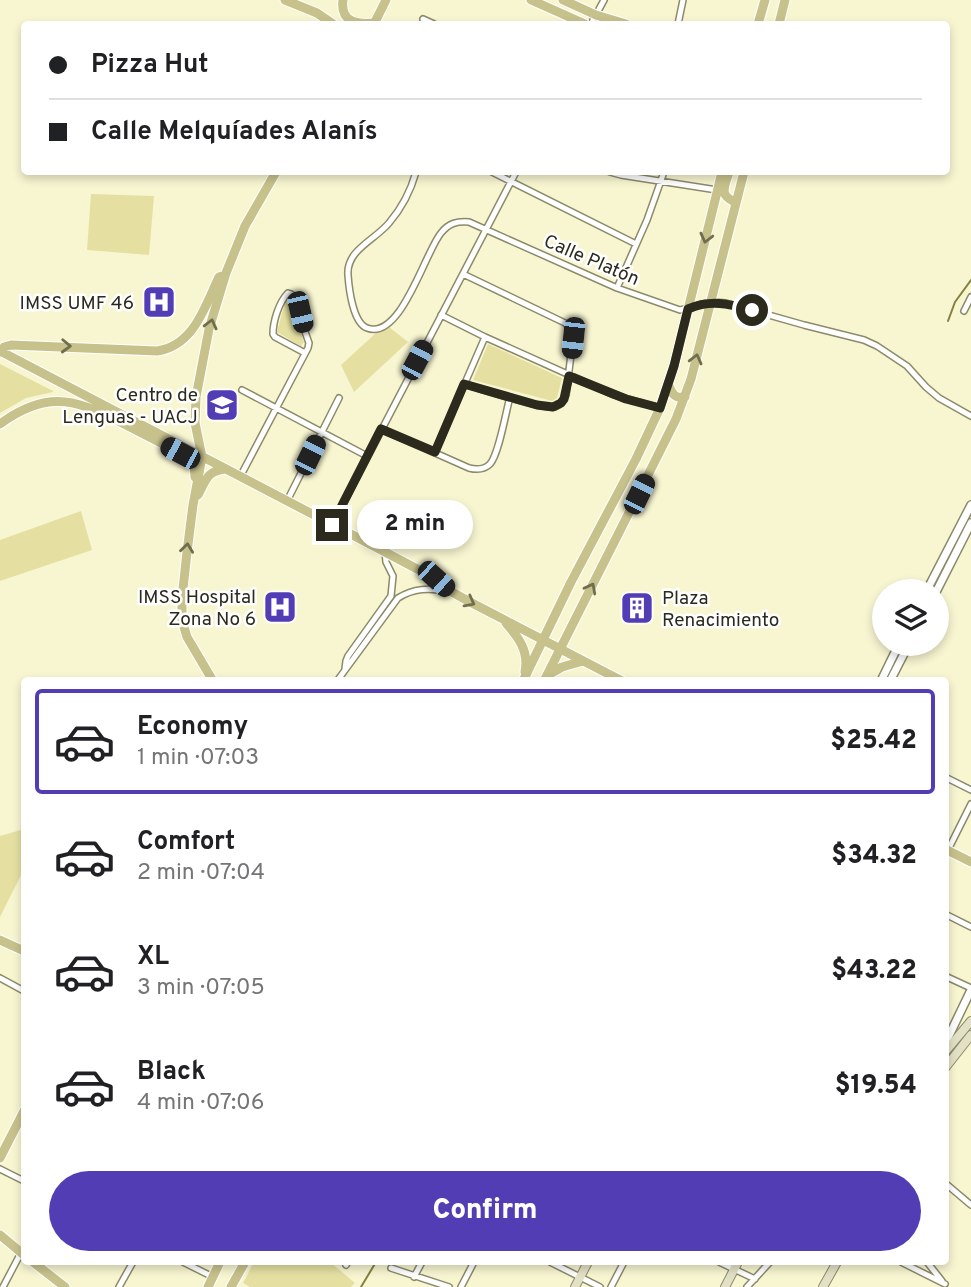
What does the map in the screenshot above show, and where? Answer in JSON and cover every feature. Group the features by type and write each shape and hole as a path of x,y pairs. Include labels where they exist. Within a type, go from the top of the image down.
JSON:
{"main road":[{"path":"285,0 317,13 329,21"},
{"path":"343,0 342,10 351,21"},
{"path":"376,21 386,0"},
{"path":"531,0 578,21"},
{"path":"563,0 616,21"},
{"path":"759,21 765,0"},
{"path":"780,21 785,0"},
{"path":"193,503 202,457 195,422 196,397 209,329 226,273 246,226 274,175"},
{"path":"525,677 660,408 721,175"},
{"path":"728,175 724,195 735,202"},
{"path":"546,677 685,397 743,175"},
{"path":"226,273 219,277 191,332 166,350 11,345 4,346 0,351 436,579 450,591 614,677"},
{"path":"668,384 676,397 685,397"},
{"path":"0,424 38,403 66,401 91,407 190,459 195,468 182,620 187,637 211,677"},
{"path":"660,408 670,411 676,419"},
{"path":"193,503 209,475 225,468"},
{"path":"503,619 524,647 527,662 524,677"},
{"path":"547,677 562,667 583,661"},
{"path":"949,853 971,862"},
{"path":"0,940 21,950"},
{"path":"949,1047 971,1021"},
{"path":"949,1063 971,1035"},
{"path":"0,1158 21,1117"},
{"path":"0,1235 21,1249"},
{"path":"37,1265 65,1287"},
{"path":"208,1287 218,1265"},
{"path":"231,1287 242,1265"},
{"path":"575,1287 586,1265"},
{"path":"823,1287 835,1265"},
{"path":"725,1287 736,1266"}],"street":[{"path":"593,21 604,0"},
{"path":"679,21 683,0"},
{"path":"423,19 427,21"},
{"name":"Calle Platón","path":"415,175 393,218 350,260 348,276 354,310 366,328 381,328 393,319 440,234 456,222 469,222 486,228 617,288 680,310 688,309"},
{"path":"498,175 635,244"},
{"path":"332,525 514,175"},
{"path":"621,175 718,190"},
{"path":"617,288 663,175"},
{"path":"463,274 565,323 571,329 573,338 566,395 558,406 548,407 464,384"},
{"path":"240,477 305,354 309,343 297,299 288,293 282,299 273,334 305,354"},
{"path":"964,311 971,297"},
{"path":"688,309 710,302 726,303 871,343 901,361 939,398 971,416"},
{"path":"441,315 569,376 626,399 660,408"},
{"path":"435,452 485,337"},
{"path":"242,390 367,456"},
{"path":"381,429 478,470 488,466 495,456 510,397"},
{"path":"287,501 339,398"},
{"path":"933,579 971,505"},
{"path":"943,579 971,523"},
{"path":"345,669 348,656 391,596 393,576 386,562 385,552"},
{"path":"340,677 398,598 422,589 450,591"},
{"path":"882,677 893,656"},
{"path":"892,677 903,656"},
{"path":"949,779 971,790"},
{"path":"949,846 971,804"},
{"path":"949,916 971,927"},
{"path":"0,978 21,989"},
{"path":"949,978 971,989 949,1036"},
{"path":"0,1169 21,1180"},
{"path":"949,1186 971,1205"},
{"path":"3,1287 21,1256"},
{"path":"120,1287 131,1265"},
{"path":"189,1265 213,1276"},
{"path":"414,1277 420,1265"},
{"path":"461,1287 472,1265"},
{"path":"556,1265 600,1287"},
{"path":"611,1287 622,1265"},
{"path":"747,1287 767,1265"},
{"path":"907,1265 946,1286"},
{"path":"929,1265 946,1286"},
{"path":"736,1266 755,1279"},
{"path":"391,1268 448,1287"}],"shaded area":[{"path":"91,194 154,196 149,255 87,250"},
{"path":"289,297 304,342 301,346 277,332 286,298"},
{"path":"389,327 408,342 354,392 341,365 376,333"},
{"path":"488,344 562,378 557,398 552,401 473,380"},
{"path":"0,364 53,392 26,398 0,413"},
{"path":"81,511 92,550 0,581 0,540"},
{"path":"21,830 21,875 0,917 0,836"},
{"path":"252,1265 334,1265 355,1283 351,1287 250,1287 243,1283"}],"waterway":[{"path":"948,321 955,302 971,280"},
{"path":"361,1287 374,1265"}],"place":[{"name":"IMSS UMF 46","path":"159,302"},
{"name":"Centro de Lenguas - UACJ","path":"222,405"},
{"name":"IMSS Hospital Zona No 6","path":"280,607"},
{"name":"Plaza Renacimiento","path":"637,608"}],"route":[{"path":"332,525 381,429 435,452 464,384 553,407 558,406 564,399 569,376 614,395 660,408 688,309 717,302 752,310"}]}
